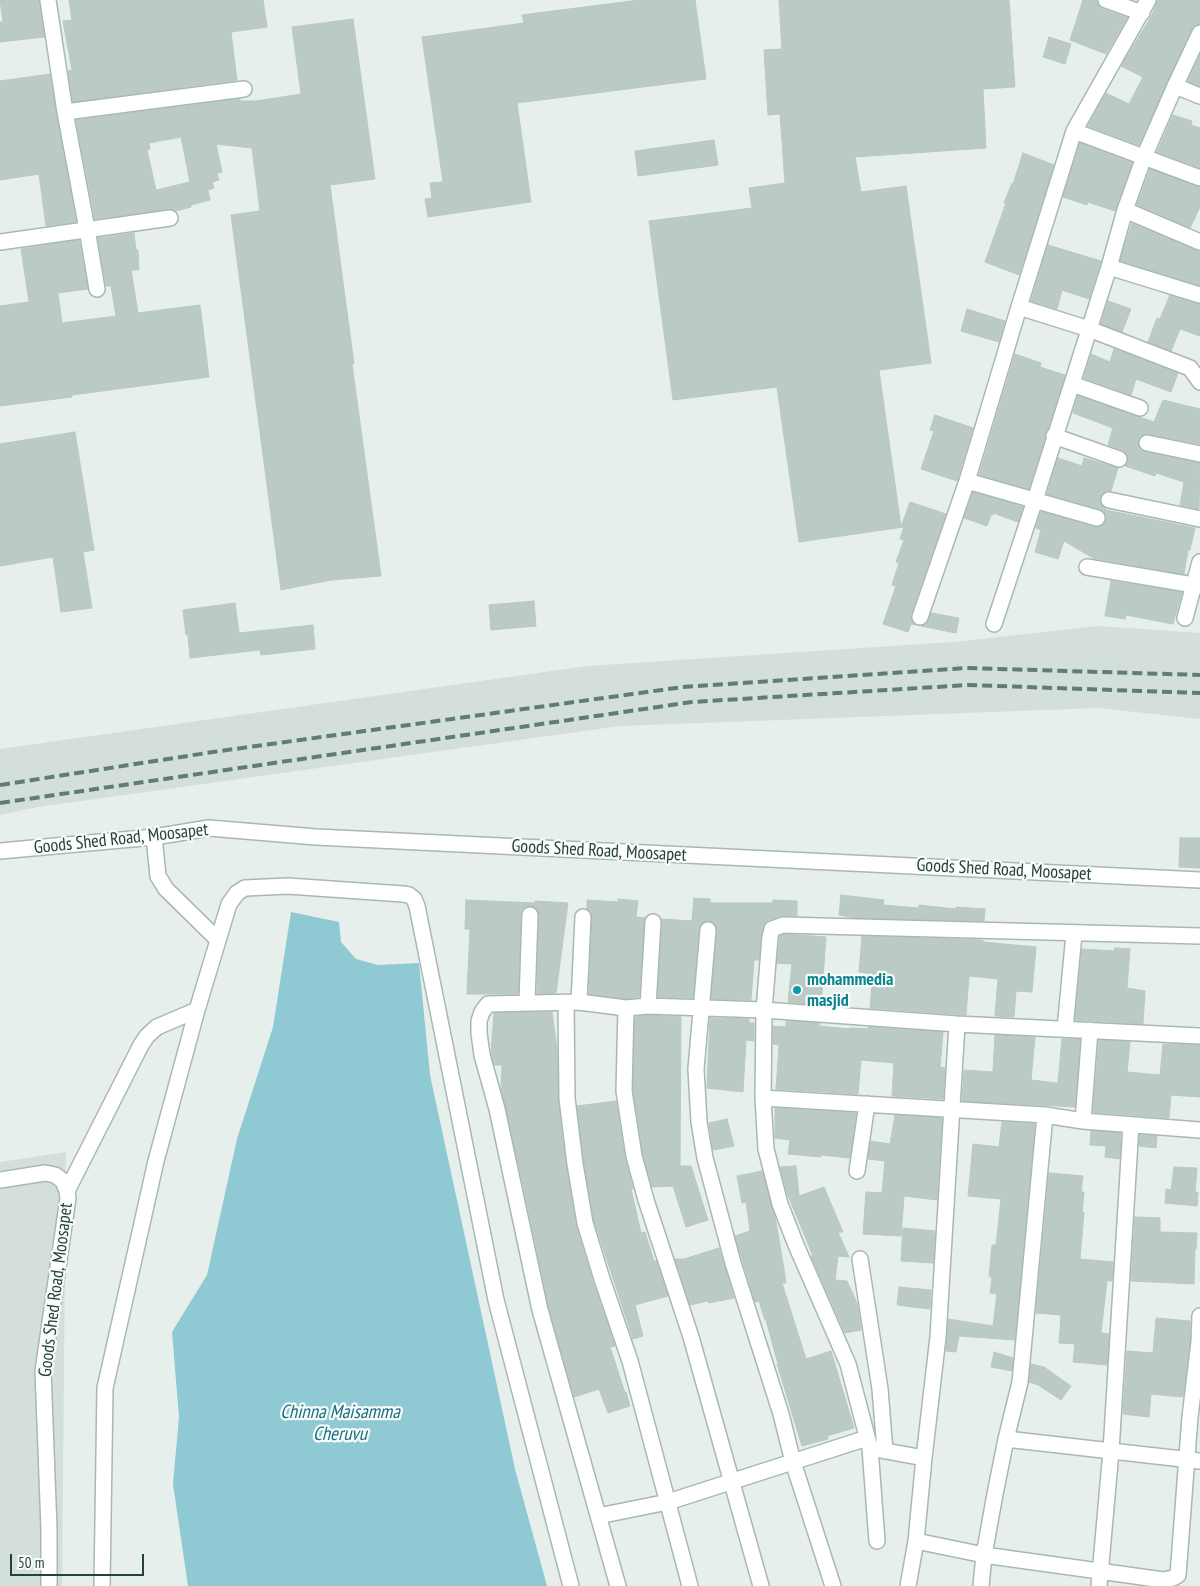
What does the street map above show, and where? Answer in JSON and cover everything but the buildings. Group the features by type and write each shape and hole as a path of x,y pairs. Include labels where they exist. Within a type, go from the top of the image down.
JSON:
{"street":[{"path":"48,0 65,112 97,289"},
{"path":"920,617 967,481 1074,131 1145,7 1106,0"},
{"path":"994,624 1072,384 1125,210 1144,156 1174,86 1200,33"},
{"path":"1174,86 1200,96"},
{"path":"65,112 244,88"},
{"path":"1074,131 1200,178"},
{"path":"1125,210 1200,242"},
{"path":"0,242 170,218"},
{"path":"1109,266 1200,295"},
{"path":"1019,307 1089,329 1190,368 1200,382"},
{"path":"1072,384 1140,408"},
{"path":"1054,436 1119,459"},
{"path":"1147,443 1200,454"},
{"path":"967,481 1097,518"},
{"path":"1109,500 1200,519"},
{"path":"1185,618 1197,585 1200,562"},
{"path":"1088,567 1197,585"},
{"name":"Goods Shed Road, Moosapet","path":"0,851 154,837 209,828 316,837 1200,880"},
{"path":"154,837 158,876 166,890 218,940"},
{"path":"102,1586 105,1388 156,1162 197,1010 229,904 237,893 245,888 297,886 409,895 417,906 496,1300 571,1586"},
{"path":"527,1002 530,915"},
{"path":"583,917 572,1002 567,1098 574,1156 585,1222 630,1361 690,1586"},
{"path":"648,1006 653,922"},
{"path":"877,1541 869,1443 848,1364 780,1204 766,1149 762,1098 764,1010 772,930 783,925 1200,936"},
{"path":"708,930 696,1069 699,1122 705,1158 793,1462 833,1586"},
{"path":"1065,1029 1074,934"},
{"path":"618,1586 540,1310 497,1109 482,1055 479,1021 482,1012 488,1004 572,1002 626,1008 648,1006 764,1010 957,1024 1200,1036"},
{"path":"626,1008 624,1091 634,1156 646,1200 691,1337 761,1586"},
{"path":"67,1191 138,1050 147,1036 157,1027 168,1021 197,1010"},
{"path":"908,1586 916,1541 938,1336 957,1024"},
{"path":"1083,1121 1090,1030"},
{"path":"762,1098 1045,1115 1083,1121 1200,1130"},
{"path":"857,1171 867,1104"},
{"path":"981,1586 984,1555 1006,1439 1020,1382 1045,1115"},
{"path":"1099,1586 1111,1451 1131,1125"},
{"name":"Goods Shed Road, Moosapet","path":"0,1180 45,1173 63,1181 68,1198 43,1371 49,1530 49,1586"},
{"path":"860,1259 880,1389 886,1451"},
{"path":"916,1541 984,1555 1163,1580 1174,1578 1178,1575 1194,1461 1190,1417 1199,1342 1200,1316"},
{"path":"1006,1439 1194,1461"},
{"path":"598,1516 668,1502 793,1462 869,1443 886,1451 924,1458"}],"shaded area":[{"path":"1098,626 1200,633 1200,719 1098,708 620,726 38,807 0,815 0,749 587,666 954,642"},
{"path":"66,1152 62,1586 0,1586 0,1162"}],"water":[{"name":"Chinna Maisamma Cheruvu","path":"291,912 339,922 341,942 356,959 378,965 419,963 430,1075 515,1469 547,1586 188,1586 173,1484 179,1417 172,1332 207,1275 237,1139 273,1027"}],"railway":[{"path":"0,785 213,752 683,687 967,668 1200,675"},
{"path":"0,803 692,702 968,685 1200,693"}],"place":[{"name":"mohammedia masjid","path":"797,990"}]}
